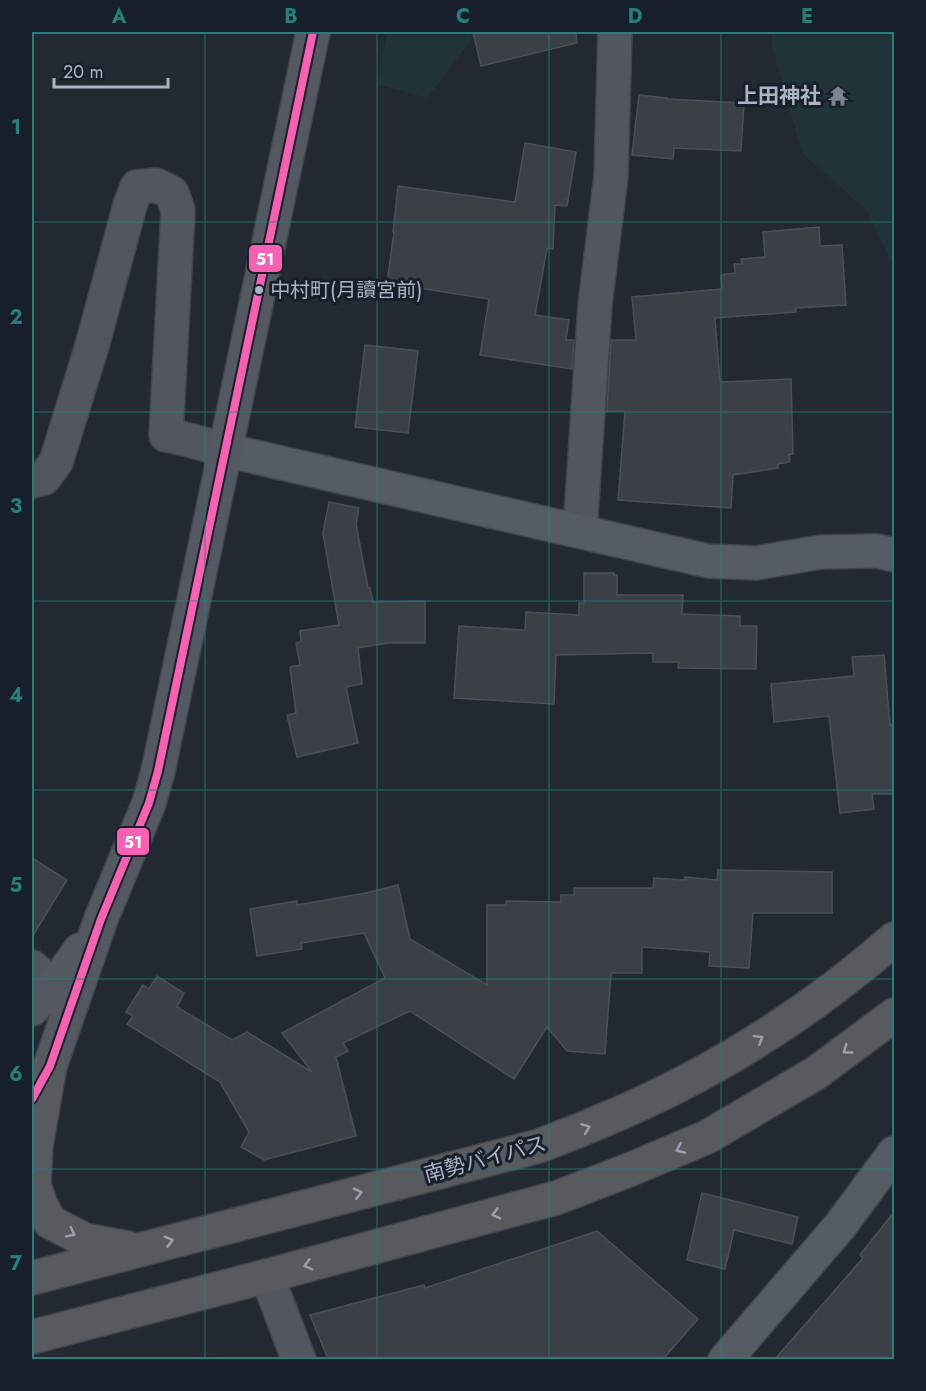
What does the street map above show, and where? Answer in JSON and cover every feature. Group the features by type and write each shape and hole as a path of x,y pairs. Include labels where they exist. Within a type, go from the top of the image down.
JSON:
{"highway":[{"name":"南勢バイパス","path":"32,1278 539,1146 600,1122 654,1097 756,1041 858,971 894,939"},
{"path":"32,1337 556,1198 707,1137 816,1073 894,1015"},
{"path":"50,1066 36,1146 34,1185 41,1205 50,1222 85,1240 136,1250"}],"main road":[{"path":"32,1099 50,1066 101,919 149,803 158,771 313,32"},
{"path":"32,1009 43,977 101,919"}],"street":[{"path":"580,531 595,305 611,176 615,32"},
{"path":"32,480 44,478 56,462 93,346 130,205 137,187 156,185 172,193 178,211 166,435 708,561 756,563 821,552 877,551 894,555"},
{"path":"725,1359 840,1226 894,1153"},
{"path":"267,1276 299,1359"}],"green space":[{"path":"387,32 477,32 427,98 377,84"},
{"name":"上田神社","path":"772,32 894,32 894,268 867,211 802,153 772,46"}],"building":[{"path":"473,32 576,32 577,43 481,66"},
{"path":"639,95 667,99 744,103 741,151 674,148 673,159 632,155"},
{"path":"525,143 576,152 567,206 555,205 553,249 547,248 535,315 569,320 566,340 574,340 572,369 480,355 489,299 387,283 398,186 515,202"},
{"path":"819,227 820,246 842,245 846,305 796,308 796,312 715,318 720,382 791,379 793,454 789,455 790,462 778,464 778,468 733,475 731,508 618,500 625,411 607,411 611,340 636,340 632,297 722,289 721,275 735,273 734,264 742,264 741,259 765,257 763,232"},
{"path":"365,345 418,351 408,433 355,427"},
{"path":"329,502 359,508 356,524 368,588 370,588 373,602 425,601 425,643 388,643 358,648 362,684 346,687 358,743 297,757 287,715 296,713 290,667 300,665 296,643 301,642 300,631 339,625 323,533"},
{"path":"584,573 614,573 617,575 617,595 683,595 682,614 740,616 740,626 757,626 756,669 678,668 679,662 653,662 653,653 556,655 554,704 454,698 459,626 525,630 526,612 579,615 579,603 584,603"},
{"path":"884,655 890,725 894,725 894,794 872,794 874,809 840,813 829,716 774,722 771,684 854,676 852,657"},
{"path":"32,858 67,880 32,937"},
{"path":"718,870 832,872 832,913 753,913 749,968 709,966 710,952 642,947 642,973 611,973 605,1054 567,1051 547,1027 514,1079 410,1011 343,1043 348,1051 336,1057 356,1136 264,1160 241,1147 249,1132 220,1082 127,1024 133,1016 126,1012 143,985 149,989 157,976 184,993 177,1007 232,1040 247,1032 312,1072 282,1033 385,978 364,933 301,943 302,949 257,956 250,909 297,901 297,905 398,885 410,939 487,985 487,905 506,905 506,901 561,902 561,895 574,895 574,888 653,888 654,878 685,880 685,877 717,880"},
{"path":"702,1193 798,1217 792,1244 734,1230 725,1269 687,1260"},
{"path":"894,1212 894,1359 775,1359 863,1258 860,1255"},
{"path":"597,1231 698,1319 663,1359 328,1359 310,1315 424,1285 425,1288"}],"transit line":[{"name":"51","path":"32,1099 50,1066 101,919 149,803 158,771 313,32"}],"place":[{"name":"上田神社","path":"838,96"},
{"name":"中村町(月讀宮前)","path":"259,290"}]}
